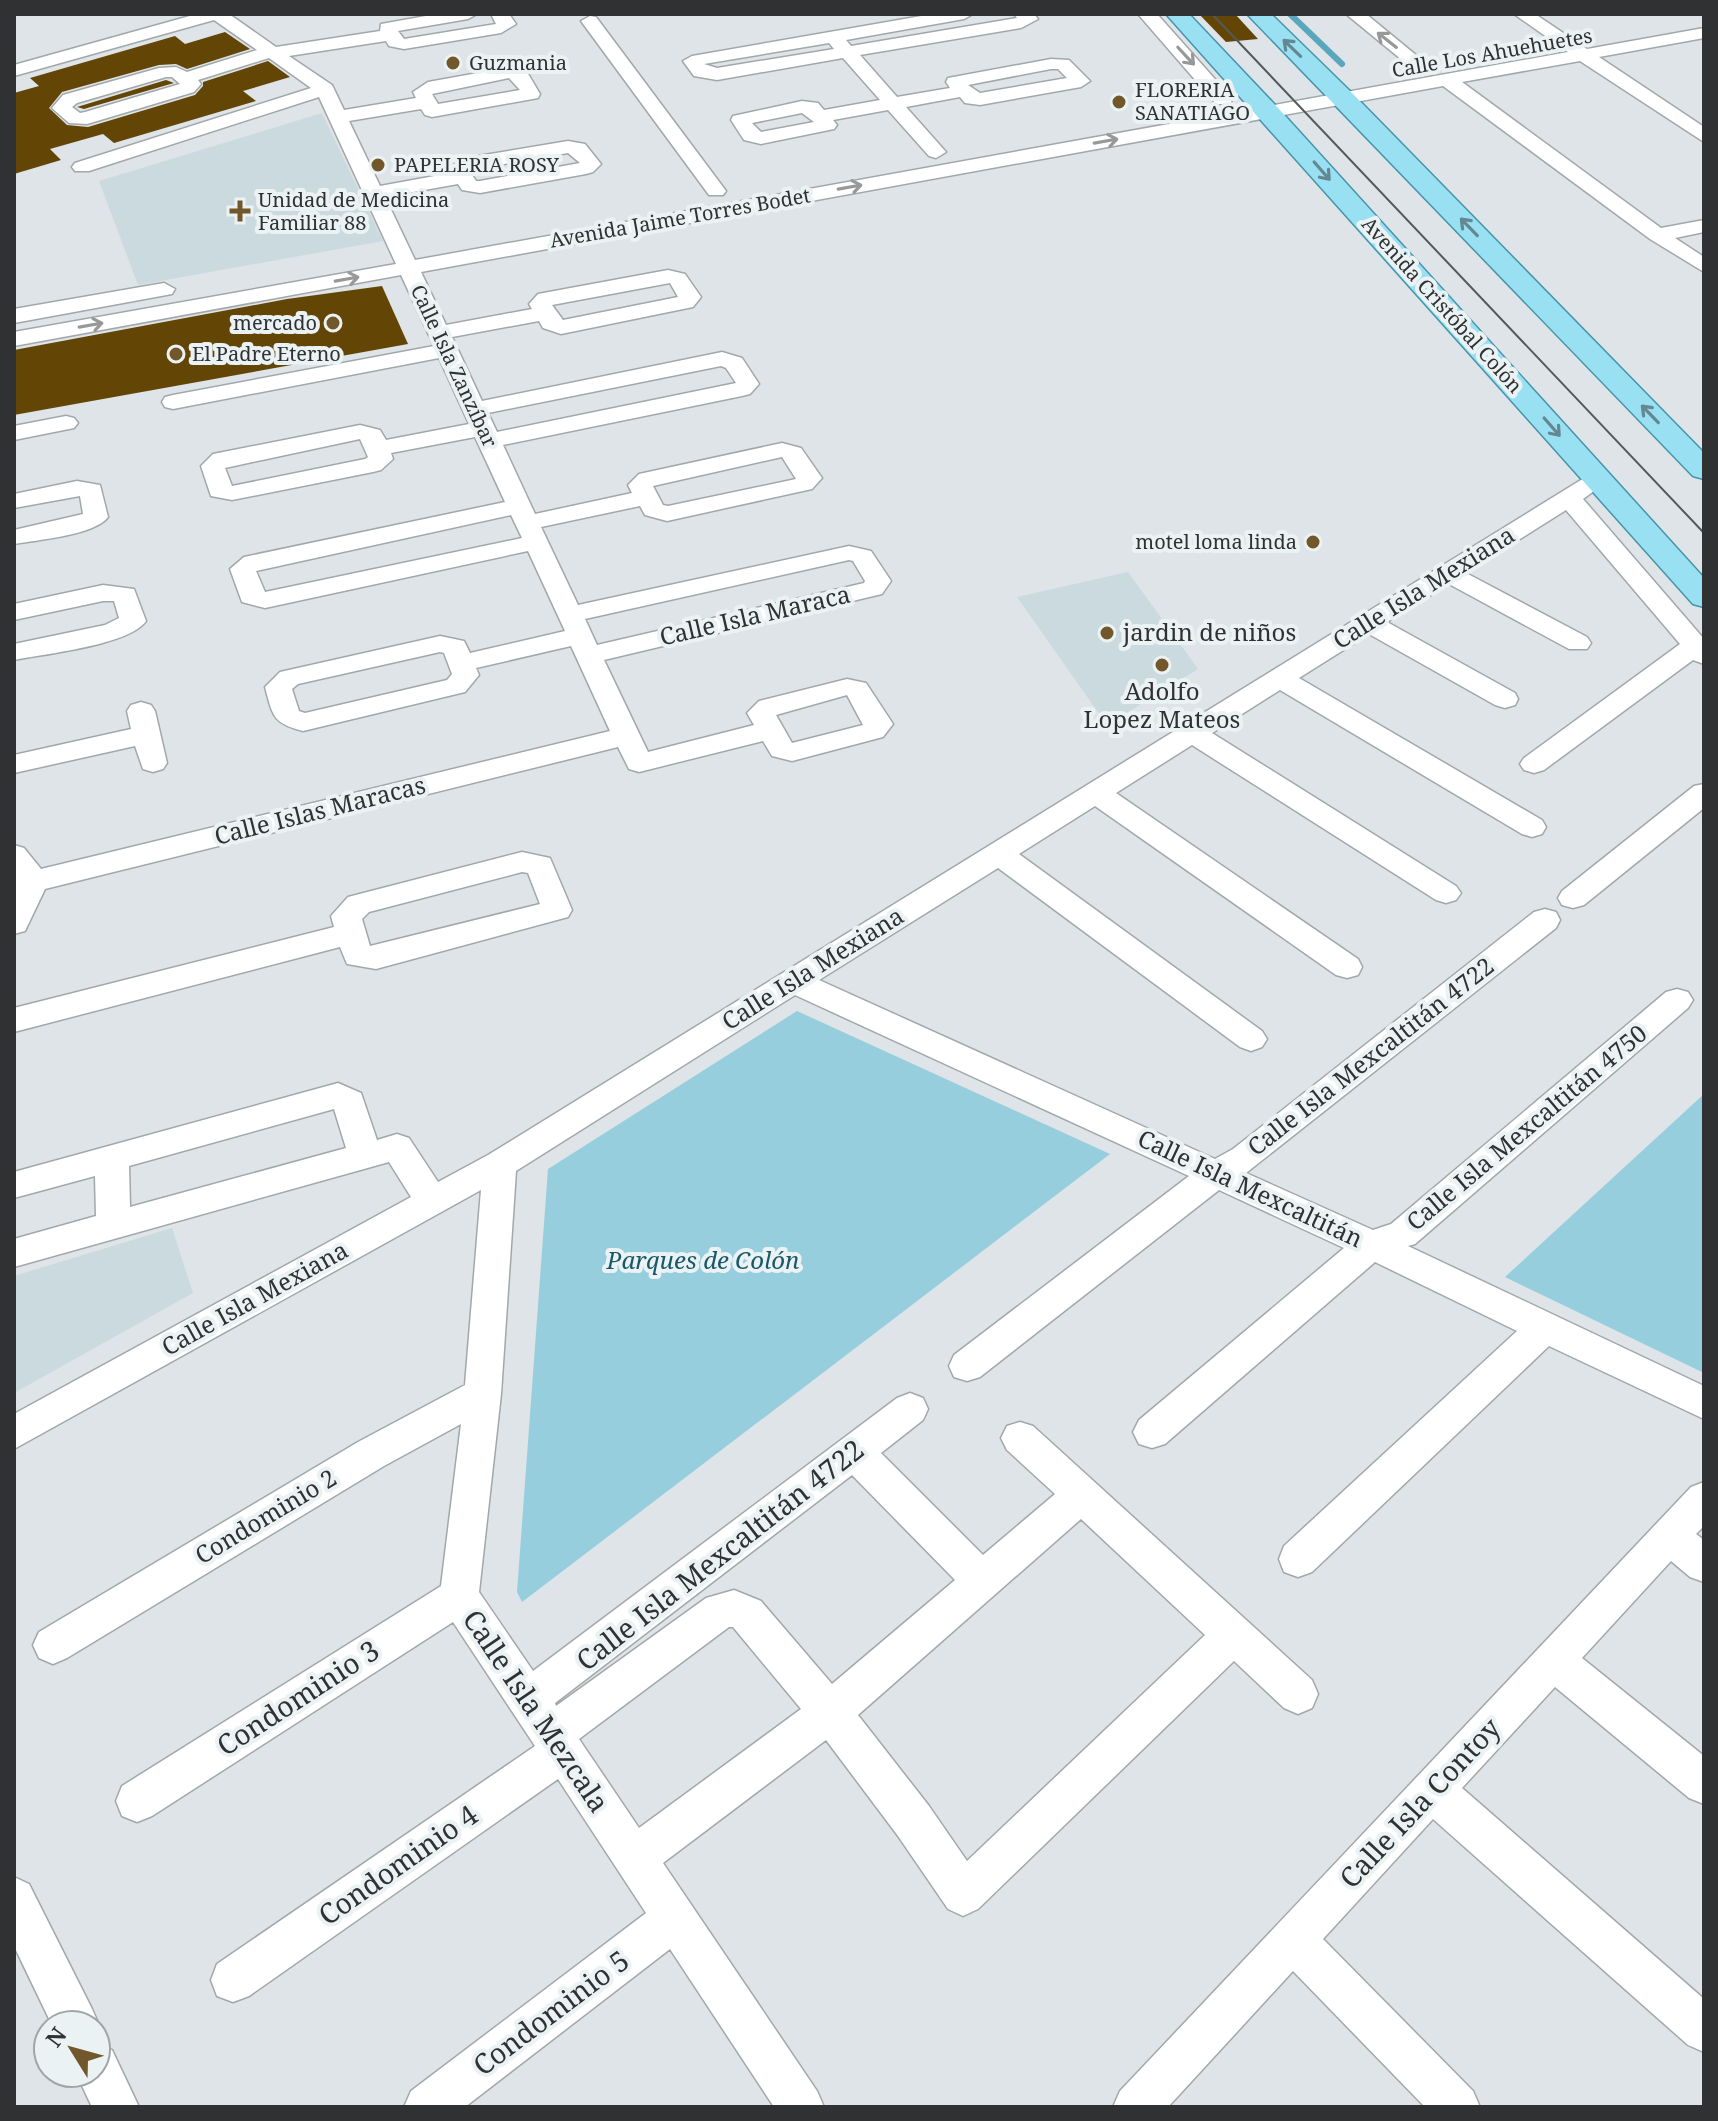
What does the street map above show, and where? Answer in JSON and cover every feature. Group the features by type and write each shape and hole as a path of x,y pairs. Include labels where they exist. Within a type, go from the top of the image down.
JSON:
{"main road":[{"name":"Avenida Cristóbal Colón","path":"1177,14 1263,99 1597,480 1704,597"},
{"path":"1258,14 1338,86 1704,470"}],"street":[{"path":"14,71 216,14 325,89"},
{"path":"468,14 387,28 395,42 404,44 501,28 507,24 500,14"},
{"path":"964,14 692,61 700,72 717,74 1021,23 1029,19 1023,14"},
{"path":"1147,14 1223,100"},
{"path":"1355,14 1437,67 1657,235 1704,266"},
{"path":"1523,14 1704,136"},
{"name":"Calle Los Ahuehuetes","path":"1338,86 1704,16"},
{"path":"119,21 144,34"},
{"path":"590,21 716,191"},
{"path":"1666,40 1680,30 1704,26"},
{"name":"Calle Los Ahuehuetes","path":"1388,70 1585,56 1704,33"},
{"path":"185,78 272,52 391,35"},
{"path":"833,36 936,152"},
{"path":"1051,64 1063,64 1081,81 980,99 972,99 963,91 955,82 1051,64"},
{"path":"165,72 176,72 185,78 192,84 187,88 87,118 76,119 61,108 70,99 165,72"},
{"path":"511,72 521,76 531,94 432,111 427,102 422,92 428,88 511,72"},
{"path":"1303,85 1338,86"},
{"name":"Avenida Jaime Torres Bodet","path":"14,339 407,253 1338,86"},
{"path":"82,167 325,89"},
{"name":"Calle Isla Zanzíbar","path":"325,89 373,193 407,253 443,342 639,763 771,730"},
{"path":"819,117 963,91"},
{"name":"Avenida Jaime Torres Bodet","path":"641,205 1223,100 1263,99"},
{"path":"338,117 427,102"},
{"path":"568,147 578,148 591,164 586,168 480,187 469,186 464,177 458,168 466,164 568,147"},
{"path":"373,193 464,177"},
{"path":"1657,235 1704,226"},
{"name":"Avenida Jaime Torres Bodet","path":"375,252 407,253"},
{"path":"668,276 678,278 690,297 685,302 561,327 551,323 545,313 540,304 546,299 668,276"},
{"path":"14,316 187,285"},
{"path":"173,402 443,342 545,313"},
{"path":"377,449 482,426 587,421 742,389 748,384 734,363 722,359 571,390 482,426"},
{"path":"571,390 587,421"},
{"path":"14,433 66,423"},
{"path":"360,432 372,435 377,449 381,459 373,465 232,493 220,491 213,466 221,459 360,432"},
{"path":"782,450 793,453 810,478 804,484 667,514 654,510 647,497 640,485 647,479 782,450"},
{"name":"Calle Isla Mexiana","path":"14,1433 500,1164 1597,480"},
{"path":"14,501 77,488 91,490 96,517 85,523 14,537"},
{"path":"527,523 423,565 265,600 251,597 243,569 253,562 409,529 527,523 647,497"},
{"path":"1534,764 1700,651 1569,498"},
{"path":"409,529 423,565"},
{"name":"Calle Isla Maraca","path":"461,663 579,635 698,629 873,589 878,581 862,556 849,553 678,591 579,635"},
{"path":"1448,573 1578,643"},
{"path":"678,591 698,629"},
{"path":"14,612 103,593 125,594 133,621 113,631 14,652"},
{"path":"1369,623 1505,699"},
{"path":"440,644 455,647 461,663 466,675 456,686 303,722 287,716 278,687 289,678 440,644"},
{"path":"1280,678 1532,827"},
{"path":"14,764 144,722 153,763"},
{"path":"1192,733 1446,893"},
{"name":"Calle Islas Maracas","path":"24,883 626,736"},
{"path":"1096,793 1347,967"},
{"path":"1573,898 1704,793"},
{"path":"998,853 1251,1039"},
{"path":"14,855 24,883 14,923"},
{"path":"522,862 540,865 557,910 376,958 358,956 351,933 346,916 359,904 522,862"},
{"name":"Calle Isla Mexcaltitán 4722","path":"967,1366 1216,1174 1245,1158 1545,920"},
{"path":"14,1020 351,933"},
{"name":"Calle Isla Mexcaltitán","path":"793,981 1371,1245 1704,1403"},
{"name":"Calle Isla Mexcaltitán 4750","path":"1152,1432 1371,1245 1403,1234 1677,1000"},
{"path":"14,1185 338,1095 349,1102 363,1147 358,1158"},
{"path":"14,1253 397,1147 432,1201"},
{"path":"112,1158 113,1226"},
{"name":"Calle Isla Mezcala","path":"500,1164 483,1394 459,1596 801,2107"},
{"path":"1298,1559 1546,1327"},
{"name":"Condominio 2","path":"53,1645 371,1454 483,1394"},
{"name":"Calle Isla Mexcaltitán 4722","path":"548,1728 855,1452 910,1409"},
{"path":"1020,1438 1298,1694"},
{"path":"855,1452 982,1581"},
{"path":"635,1858 830,1712 1082,1495"},
{"name":"Calle Isla Contoy","path":"1149,2102 1293,1940 1704,1499"},
{"path":"1669,1536 1704,1564"},
{"name":"Condominio 3","path":"137,1801 459,1596"},
{"path":"548,1728 720,1611 734,1608 747,1614 830,1712 909,1811 963,1894 1233,1635"},
{"path":"1554,1660 1704,1783"},
{"name":"Condominio 4","path":"233,1980 548,1728"},
{"path":"1432,1790 1704,2029"},
{"path":"14,1899 68,2009"},
{"name":"Condominio 5","path":"427,2107 675,1918"},
{"path":"1293,1940 1457,2107"},
{"path":"107,2089 116,2107"}],"shaded area":[{"name":"Unidad de Medicina Familiar 88","path":"322,113 383,241 138,285 99,181"},
{"name":"jardin de niños","path":"1128,572 1198,669 1107,725 1017,597"},
{"path":"172,1228 193,1293 14,1393 14,1276"}],"green space":[{"name":"Parques de Colón","path":"797,1011 1110,1154 522,1602 517,1592 548,1169"},
{"path":"1704,1094 1704,1373 1505,1277"}],"building":[{"path":"1199,14 1235,14 1258,39 1226,42"},
{"path":"225,32 250,49 187,69 176,64 159,65 62,92 49,108 67,125 88,127 195,95 203,82 268,61 290,77 243,91 256,101 114,143 103,134 50,149 61,160 14,174 14,93 39,86 30,78 175,36 185,44"},
{"path":"166,80 174,83 84,109 77,107"},
{"path":"382,286 408,344 14,415 14,350 287,299"}],"waterway":[{"path":"1290,14 1342,64"}],"tram line":[{"path":"1212,14 1704,533"}],"place":[{"name":"Guzmania","path":"453,63"},
{"name":"FLORERIA SANATIAGO","path":"1119,102"},
{"name":"PAPELERIA ROSY","path":"378,165"},
{"name":"Unidad de Medicina Familiar 88","path":"240,211"},
{"name":"mercado","path":"333,323"},
{"name":"El Padre Eterno","path":"176,354"},
{"name":"motel loma linda","path":"1313,542"},
{"name":"jardin de niños","path":"1107,633"},
{"name":"Adolfo Lopez Mateos","path":"1162,665"}]}
